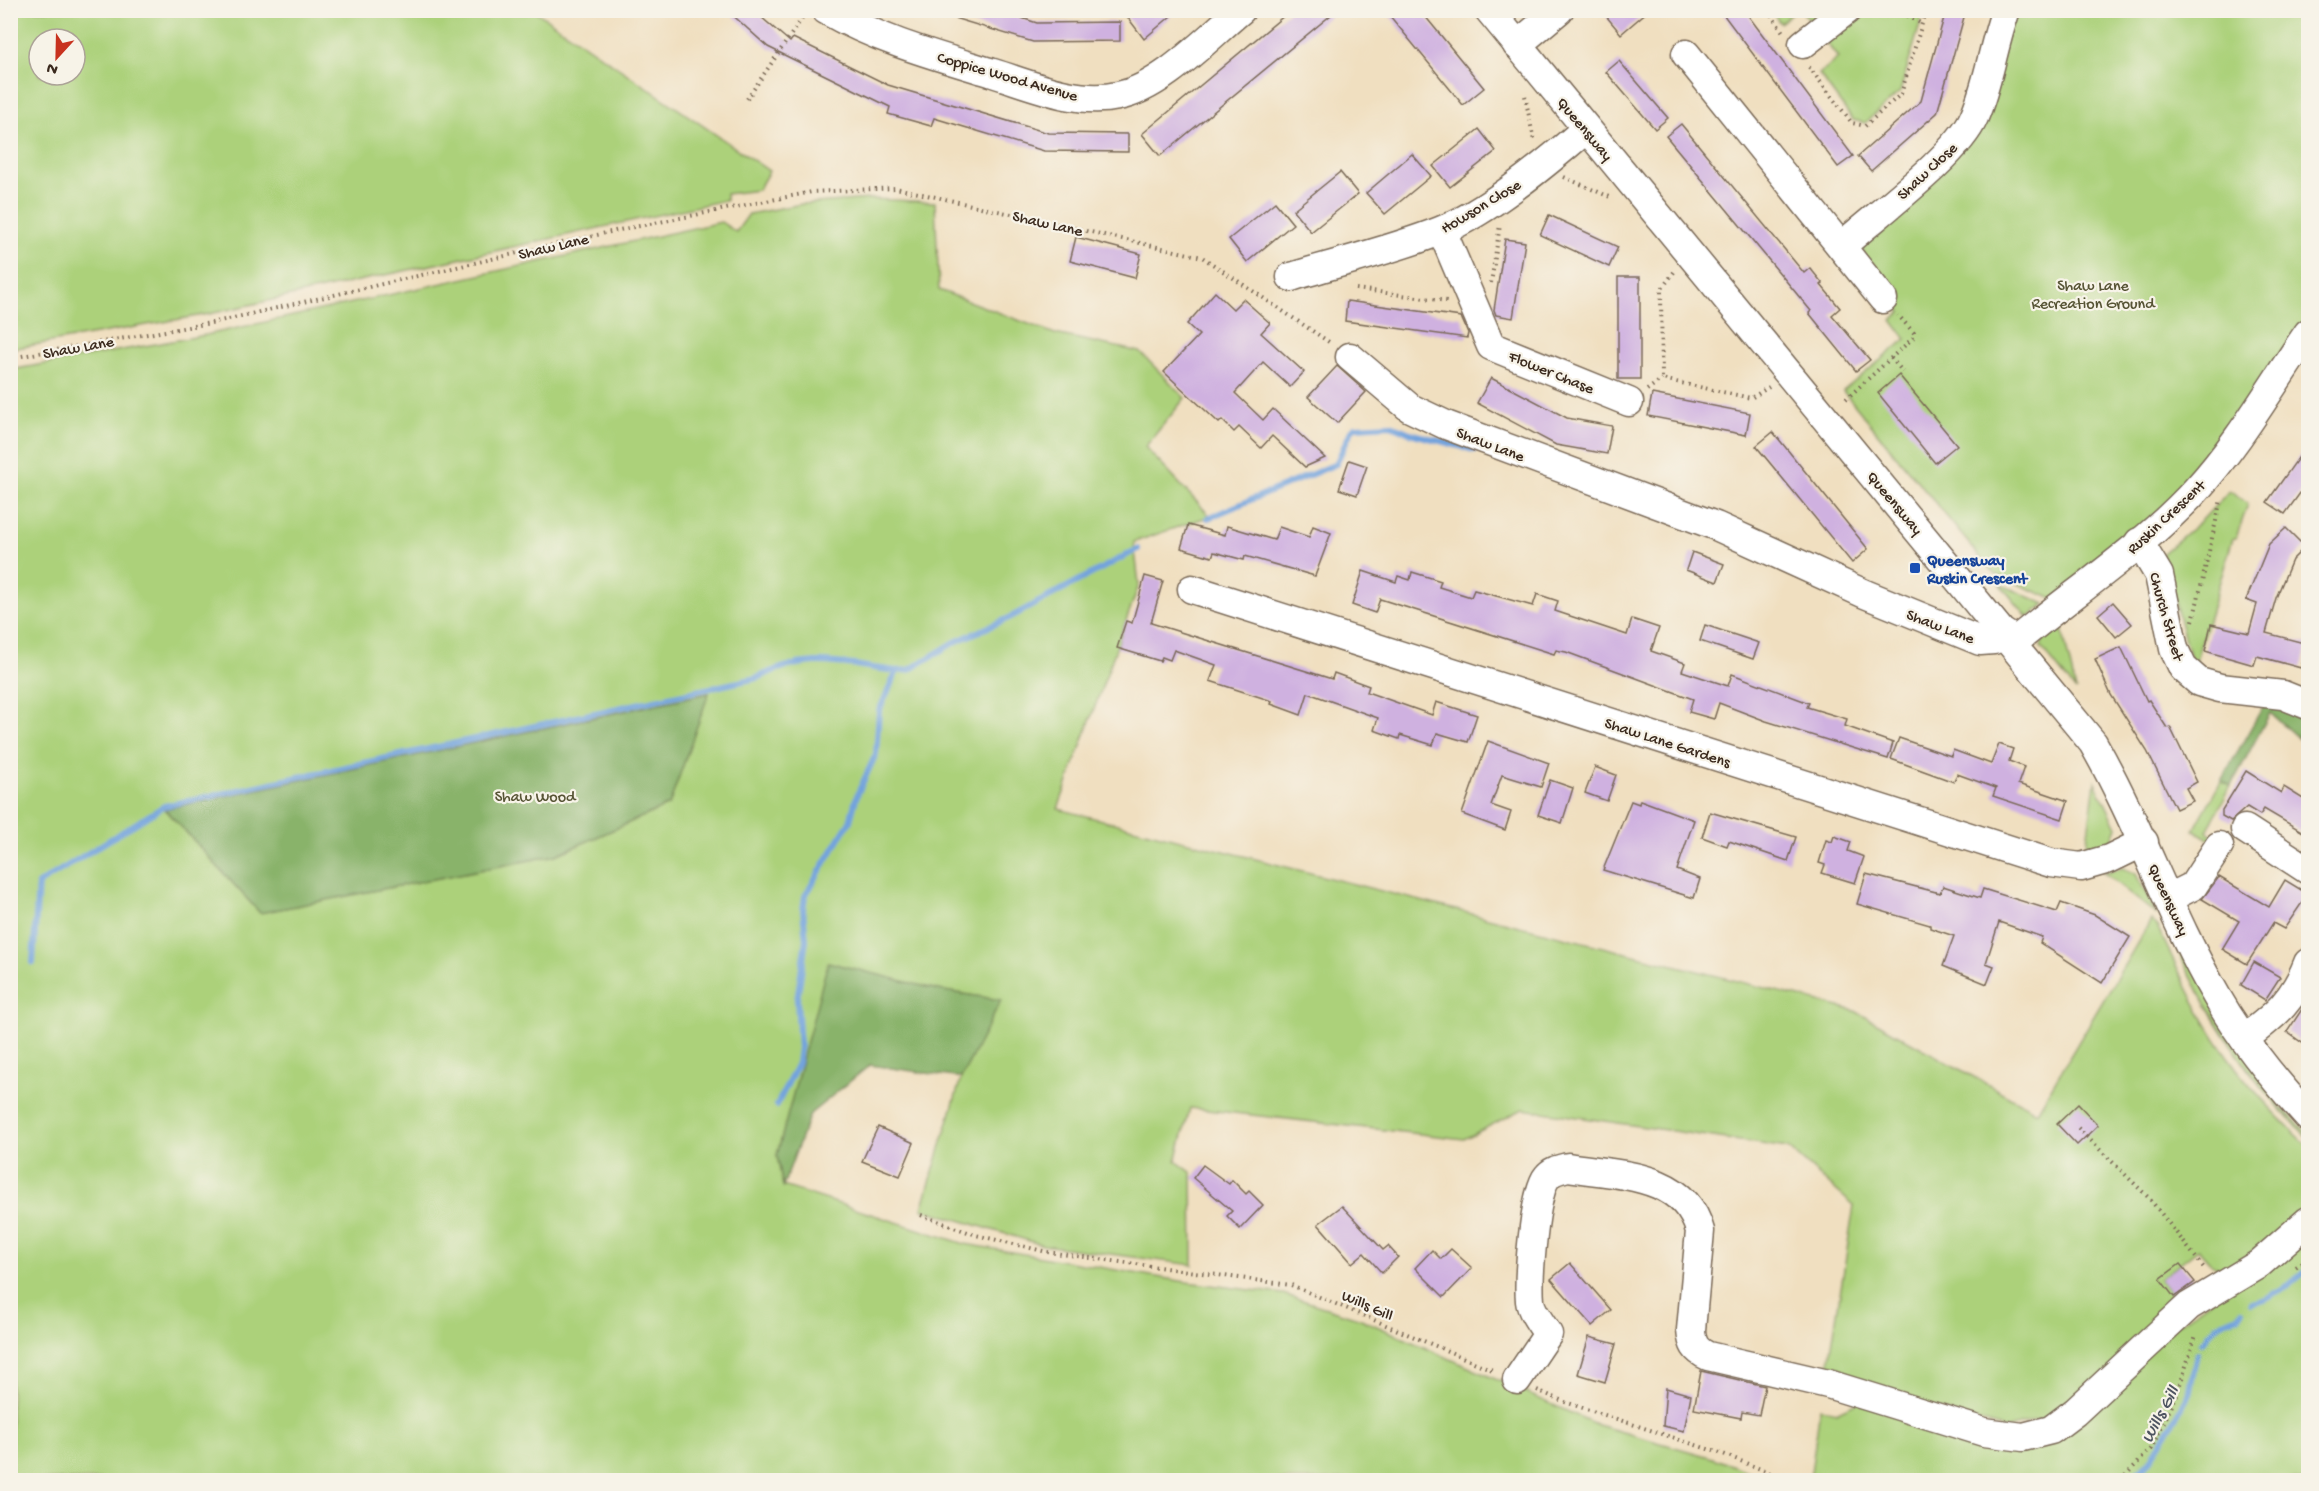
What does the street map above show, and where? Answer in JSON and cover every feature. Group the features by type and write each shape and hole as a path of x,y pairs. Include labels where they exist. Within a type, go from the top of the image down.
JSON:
{"street":[{"name":"Coppice Wood Avenue","path":"815,14 909,47 1038,87 1070,96 1095,98 1119,96 1152,84 1241,10"},
{"name":"Queensway","path":"1489,10 2093,743 2144,842 2216,996 2244,1040 2308,1117"},
{"path":"1517,45 1559,10"},
{"path":"1797,46 1847,10"},
{"name":"Shaw Close","path":"1843,245 1943,157 1963,136 1974,117 2006,10"},
{"path":"1686,54 1843,245 1883,299"},
{"name":"Howson Close","path":"1291,277 1442,231 1545,164 1586,129"},
{"name":"Flower Chase","path":"1442,231 1491,346 1629,402"},
{"name":"Ruskin Crescent","path":"2009,639 2139,542 2195,492 2213,471 2308,333"},
{"name":"Shaw Lane","path":"1350,357 1410,408 1446,425 1716,526 1865,594 1980,640 2009,639"},
{"name":"Church Street","path":"2139,542 2159,575 2174,649 2183,668 2199,682 2220,688 2304,696"},
{"name":"Shaw Lane Gardens","path":"1192,589 2051,863 2081,867 2109,859 2144,842"},
{"path":"2246,829 2308,870"},
{"path":"2169,898 2193,886 2219,846"},
{"path":"2244,1040 2283,1009 2301,981 2308,963"},
{"path":"1517,1380 1548,1334 1530,1303 1536,1204 1540,1188 1547,1176 1556,1170 1568,1167 1651,1181 1672,1189 1687,1202 1697,1219 1700,1232 1691,1330 1692,1342 1698,1351 1708,1356 1828,1384 1984,1432 2023,1437 2051,1430 2075,1412 2189,1306 2259,1264 2308,1221"}],"path":[{"path":"1768,10 1852,123 1865,126 1901,94 1926,10"},
{"path":"1897,10 1922,24"},
{"path":"747,99 815,14"},
{"path":"1525,96 1534,142"},
{"path":"1562,177 1610,197"},
{"name":"Shaw Lane","path":"10,358 211,323 619,230 812,192 896,188 1202,257 1350,357"},
{"path":"1356,289 1474,305 1488,299 1505,192"},
{"path":"1693,255 1664,282 1660,290 1662,379 1751,398 1787,370"},
{"path":"1845,399 1914,337 1914,333 1883,299"},
{"path":"1891,357 1903,372"},
{"path":"2193,622 2222,494"},
{"path":"2078,1128 2150,1198 2192,1254 2221,1287"},
{"name":"Wills Gill","path":"921,1215 976,1235 1047,1252 1291,1285 1564,1402 1724,1454 1788,1480"},
{"path":"2291,1270 2308,1259"},
{"path":"2121,1480 2151,1449 2151,1443 2176,1397 2198,1331"}],"green space":[{"path":"11,10 535,11 769,171 758,190 726,194 726,200 209,314 11,349"},
{"path":"1771,11 1796,11 1780,23"},
{"path":"1802,11 1924,11 1900,92 1865,123 1853,120 1819,74 1838,58"},
{"name":"Shaw Lane Recreation Ground","path":"2017,11 2308,11 2308,319 2182,492 2053,599 1994,574 1843,391 1906,339 1892,320 1901,312 1870,268 1860,238 1932,180"},
{"path":"871,199 935,202 939,290 1055,334 1140,352 1185,398 1145,447 1210,516 1134,542 1139,585 1058,809 1855,1011 2037,1112 2151,920 2158,928 2220,1046 2258,1095 2308,1146 2308,1214 2224,1271 2214,1267 2198,1249 2160,1279 2181,1305 2062,1413 2005,1429 1864,1387 1840,1368 1829,1364 1854,1206 1788,1148 1523,1109 1464,1139 1190,1108 1176,1161 1192,1173 1193,1265 1043,1245 922,1209 961,1078 1001,1000 938,990 829,963 777,1155 783,1186 965,1244 1186,1282 1283,1294 1361,1319 1598,1425 1713,1458 1771,1480 11,1480 11,370 206,335 721,222 736,232 749,214 802,204","holes":["708,693 669,805 556,855 260,913 165,809"]},
{"path":"2229,491 2248,504 2236,538 2233,538 2193,670 2162,554 2203,519"},
{"path":"2000,584 2045,604 2028,618"},
{"path":"2060,620 2076,691 2041,647 2045,633"},
{"name":"Shaw Wood","path":"709,693 669,805 556,855 260,913 165,809"},
{"path":"2265,703 2293,708 2308,720 2308,747 2270,713 2231,786 2221,781"},
{"path":"2221,781 2231,786 2207,831 2218,839 2215,843 2194,830"},
{"path":"2095,782 2117,827 2111,843 2085,856"},
{"path":"2123,868 2136,874 2157,915 2103,872"},
{"path":"2143,877 2281,1106 2308,1134 2308,1138 2279,1108 2232,1047 2195,984"},
{"path":"828,962 938,990 1001,1000 961,1078 870,1065 810,1114 783,1186 777,1155"},
{"path":"2308,1230 2308,1480 1810,1480 1820,1408 1836,1412 1857,1402 2011,1445"}],"building":[{"path":"727,10 753,10 790,42 793,38 888,85 1048,133 1128,134 1128,152 1044,151 934,118 931,126 888,114 890,107 768,47"},
{"path":"945,10 997,10 1037,23 1120,22 1120,41 1033,42 944,15"},
{"path":"1122,10 1178,10 1144,39"},
{"path":"1291,10 1337,10 1160,156 1142,134"},
{"path":"1385,10 1420,10 1484,88 1463,105"},
{"path":"1601,10 1649,10 1621,34"},
{"path":"1720,10 1744,10 1853,156 1838,167"},
{"path":"1946,10 1966,10 1937,113 1871,171 1858,156 1921,101"},
{"path":"1619,61 1668,118 1655,129 1606,72"},
{"path":"1681,124 1804,273 1810,268 1823,284 1821,285 1840,308 1832,315 1870,360 1856,371 1809,313 1811,311 1666,136"},
{"path":"1479,129 1496,151 1450,187 1433,166"},
{"path":"1412,154 1431,176 1385,214 1366,193"},
{"path":"1340,172 1358,194 1311,232 1293,210"},
{"path":"1275,202 1293,224 1247,262 1229,239"},
{"path":"1549,215 1618,247 1609,267 1540,235"},
{"path":"1076,237 1141,254 1135,278 1070,261"},
{"path":"1505,239 1525,242 1513,318 1496,315 1494,310"},
{"path":"1618,277 1640,277 1640,379 1618,379"},
{"path":"1215,292 1233,309 1243,299 1270,323 1261,333 1304,372 1290,387 1263,362 1235,393 1263,420 1273,409 1325,458 1305,467 1272,436 1261,448 1239,427 1234,432 1222,420 1219,423 1164,372 1199,335 1187,324"},
{"path":"1347,301 1461,317 1468,333 1467,338 1345,321"},
{"path":"1337,366 1366,392 1337,423 1308,397"},
{"path":"1899,375 1957,445 1935,463 1878,393"},
{"path":"1491,378 1567,418 1612,426 1607,454 1556,445 1477,403"},
{"path":"1652,394 1750,413 1746,435 1648,416"},
{"path":"1773,432 1868,549 1852,563 1756,446"},
{"path":"2308,444 2308,482 2285,514 2267,502"},
{"path":"1349,460 1367,466 1357,495 1339,489"},
{"path":"1188,525 1225,535 1227,526 1274,540 1279,527 1309,537 1313,526 1331,533 1315,576 1245,556 1244,560 1214,552 1212,557 1181,548"},
{"path":"2286,528 2305,547 2292,560 2276,598 2266,633 2308,644 2301,668 2257,656 2254,665 2205,651 2211,624 2249,633 2257,604 2246,600 2269,544"},
{"path":"1692,552 1724,564 1717,582 1686,570"},
{"path":"1363,571 1396,582 1398,576 1410,580 1412,572 1441,581 1439,587 1471,597 1474,590 1533,606 1537,594 1558,601 1555,611 1627,635 1632,619 1659,628 1651,651 1685,663 1682,671 1728,686 1732,674 1809,703 1807,707 1847,719 1845,726 1893,743 1888,759 1766,721 1719,703 1714,719 1689,712 1693,699 1566,652 1556,650 1554,654 1380,599 1375,613 1352,605"},
{"path":"1145,576 1163,581 1151,623 1332,679 1334,673 1369,686 1367,692 1432,715 1436,702 1477,715 1468,742 1437,733 1433,745 1400,735 1399,739 1374,730 1378,718 1308,693 1301,715 1271,704 1272,701 1210,681 1216,665 1174,650 1170,660 1162,657 1160,661 1117,648 1126,621 1132,623"},
{"path":"2113,602 2132,624 2116,637 2098,615"},
{"path":"1705,625 1759,643 1753,659 1700,641"},
{"path":"2121,647 2147,701 2149,700 2167,728 2170,727 2197,782 2186,788 2193,801 2176,809 2147,751 2111,695 2095,659"},
{"path":"1899,738 1951,756 1953,750 1991,764 1999,744 2013,749 2009,761 2024,767 2018,784 2068,801 2062,819 1993,796 1996,788 1957,774 1954,782 1891,759"},
{"path":"1488,741 1549,763 1541,787 1502,775 1491,805 1511,812 1505,830 1462,814"},
{"path":"1595,767 1616,775 1607,801 1585,793"},
{"path":"2246,771 2281,793 2284,787 2308,802 2308,835 2264,809 2260,815 2247,807 2231,821 2222,816 2222,810"},
{"path":"1550,780 1573,788 1562,823 1538,815"},
{"path":"1640,800 1694,820 1677,870 1700,879 1694,898 1603,870 1631,801 1639,804"},
{"path":"1710,812 1796,837 1788,861 1729,841 1727,846 1702,837"},
{"path":"1834,836 1851,842 1848,851 1864,857 1855,883 1822,873 1825,865 1819,863 1826,840 1832,842"},
{"path":"1866,874 1940,893 1943,886 1980,898 1983,889 2057,912 2061,903 2095,915 2130,937 2102,983 2040,943 2042,937 1999,922 1986,963 1994,966 1987,984 1943,966 1954,936 1930,928 1930,925 1857,904"},
{"path":"2219,877 2269,907 2285,880 2308,894 2284,929 2273,923 2247,964 2222,949 2239,921 2202,899"},
{"path":"2254,962 2280,977 2265,1000 2241,985"},
{"path":"2308,1000 2308,1047 2287,1032"},
{"path":"2078,1104 2098,1125 2077,1145 2057,1124"},
{"path":"878,1127 914,1143 900,1176 862,1161"},
{"path":"1203,1165 1229,1184 1232,1180 1246,1194 1249,1191 1263,1205 1240,1229 1227,1216 1232,1211 1193,1178"},
{"path":"1342,1206 1383,1250 1388,1246 1398,1257 1382,1273 1364,1253 1352,1263 1318,1224"},
{"path":"1451,1249 1472,1268 1444,1297 1415,1268 1432,1250 1441,1259"},
{"path":"1570,1263 1611,1310 1592,1326 1551,1279"},
{"path":"2180,1264 2195,1282 2174,1297 2160,1279"},
{"path":"1589,1337 1616,1344 1605,1382 1578,1374"},
{"path":"1701,1371 1765,1386 1759,1415 1742,1412 1741,1418 1694,1409"},
{"path":"1666,1388 1691,1395 1684,1431 1663,1426"}],"waterway":[{"path":"1208,518 1336,464 1355,427 1391,425 1410,433 1474,450"},
{"path":"777,1105 798,1063 800,1048 797,1000 806,940 803,910 805,896 850,821 857,795 876,754 879,711 897,671 909,670 955,642 1009,618 1138,549"},
{"path":"33,963 38,884 164,806 757,678 793,665 826,662 897,671"},
{"name":"Wills Gill","path":"2251,1303 2264,1299 2289,1285 2308,1269"},
{"name":"Wills Gill","path":"2201,1343 2220,1323 2238,1316 2241,1311"},
{"name":"Wills Gill","path":"2130,1480 2150,1461 2189,1395 2197,1353"}],"place":[{"name":"Queensway Ruskin Crescent","path":"1915,568"}]}
